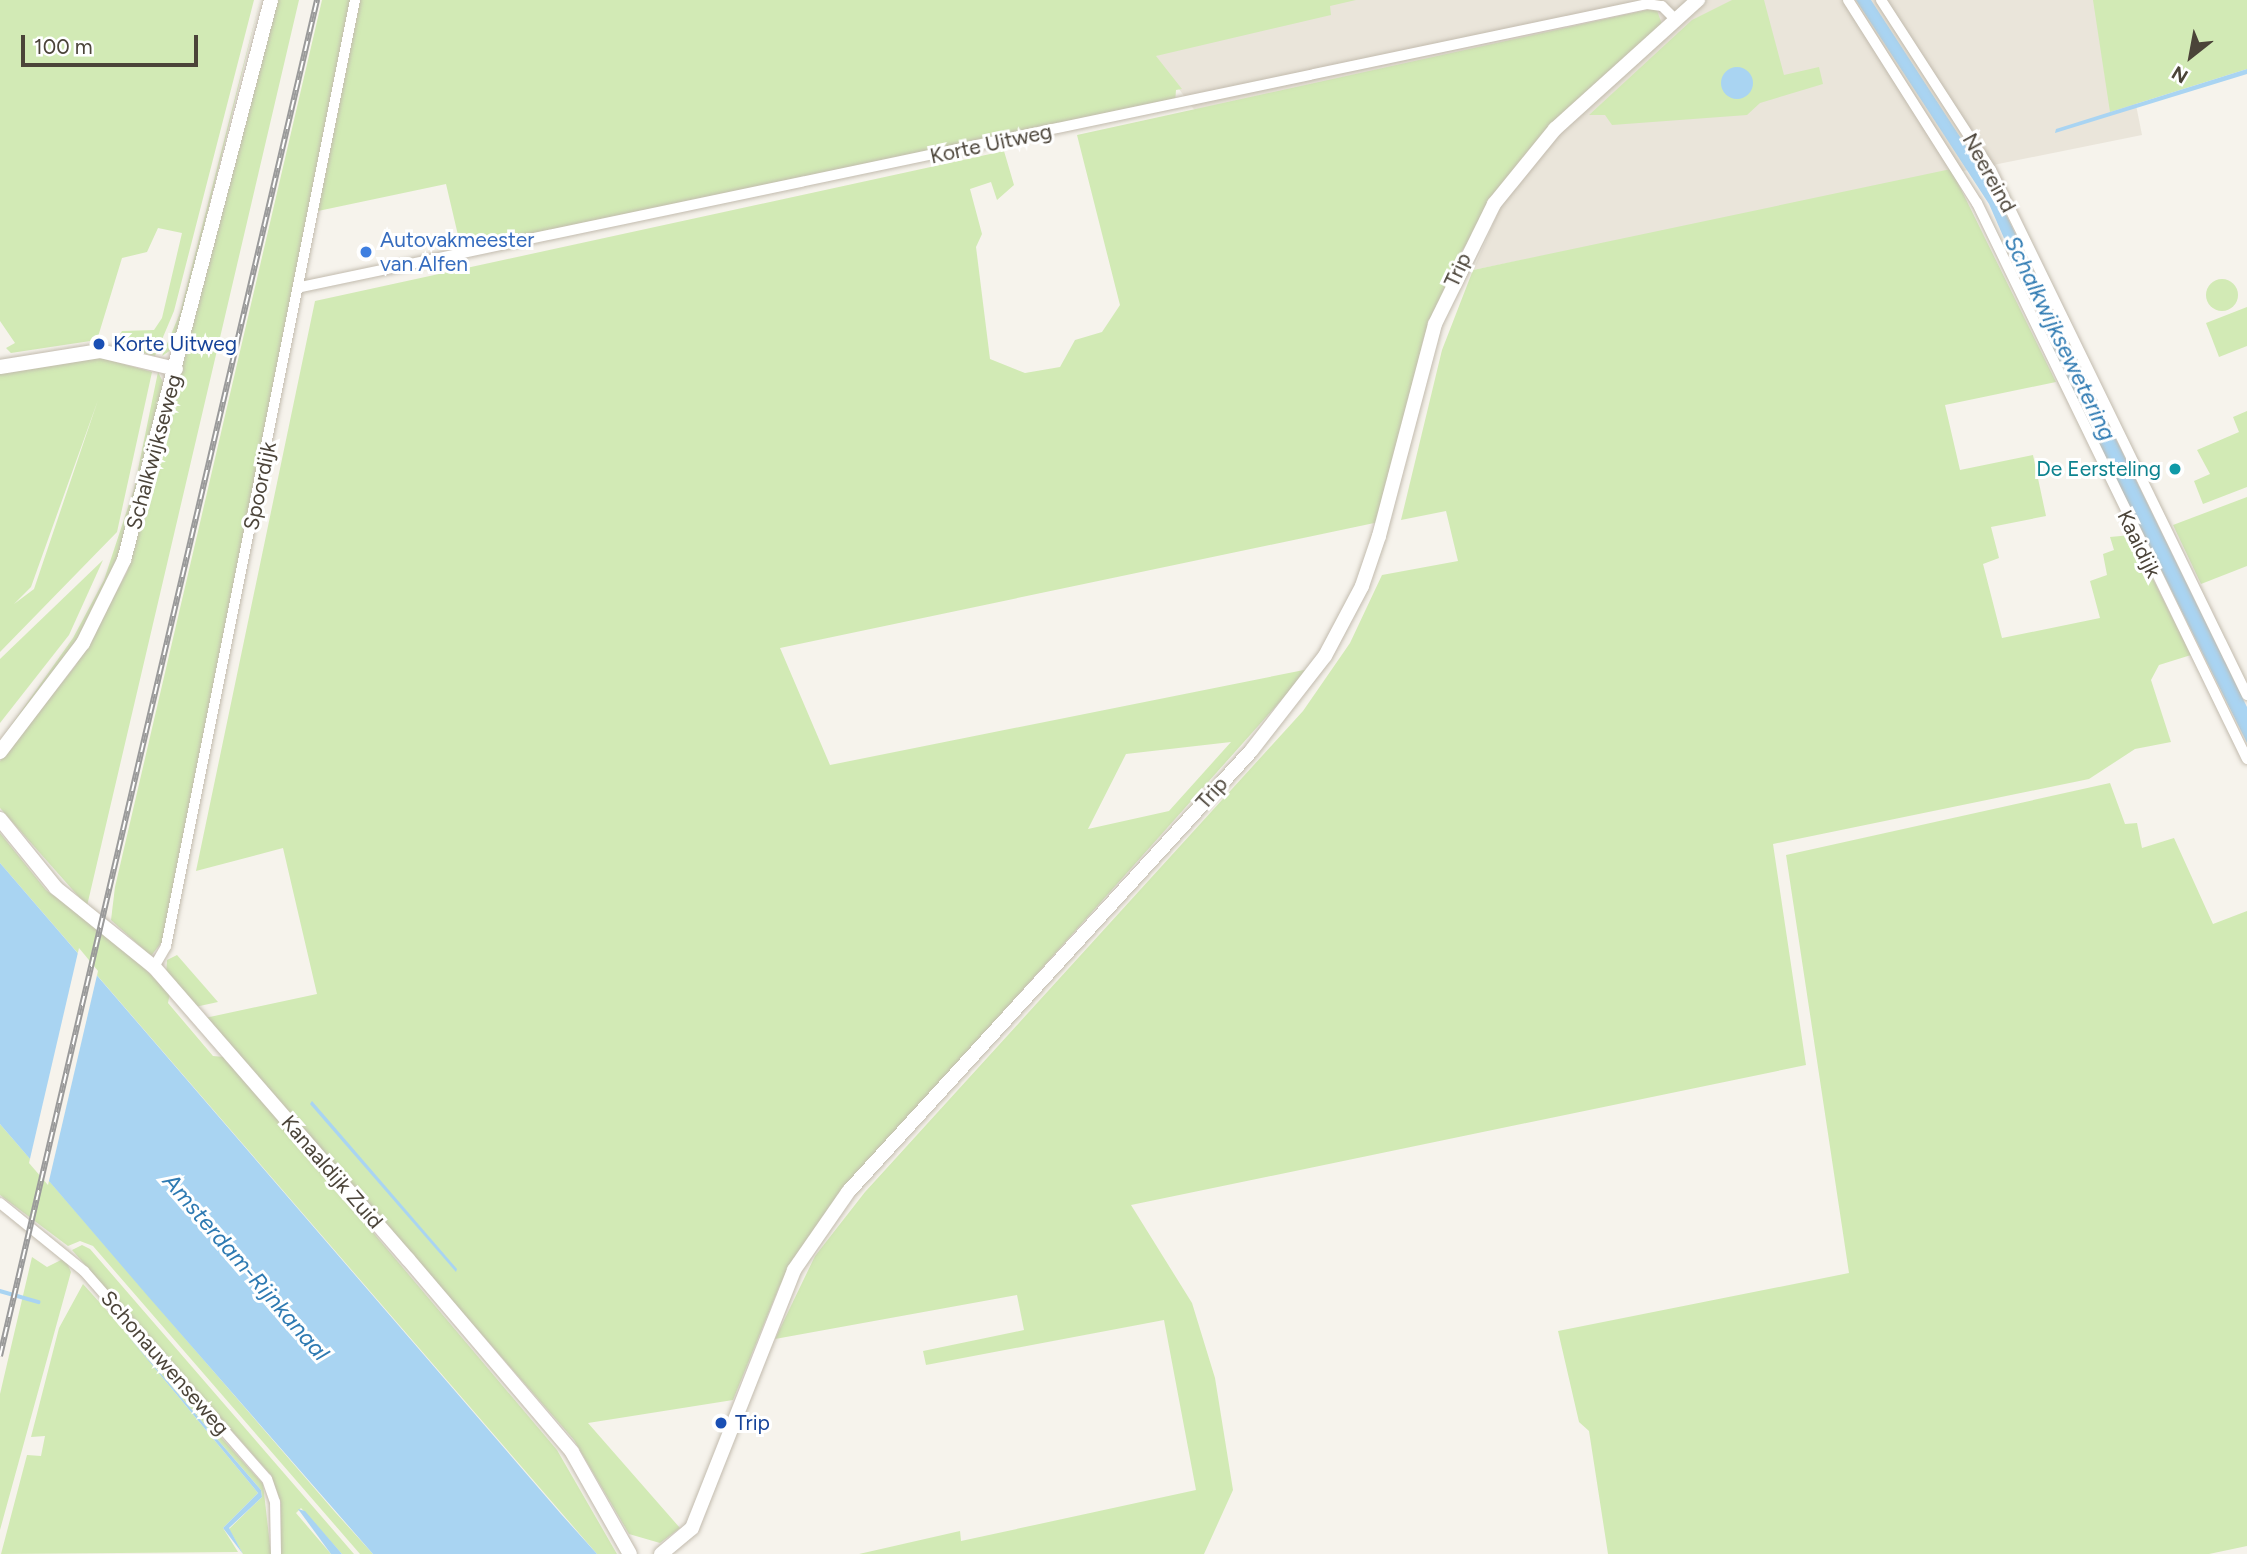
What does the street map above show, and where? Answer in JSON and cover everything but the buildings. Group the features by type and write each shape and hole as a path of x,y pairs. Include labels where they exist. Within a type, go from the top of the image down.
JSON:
{"street":[{"name":"Schalkwijkseweg","path":"0,751 70,662 110,593 132,538 271,0"},
{"name":"Spoordijk","path":"154,967 166,946 301,286 355,0"},
{"name":"Trip","path":"661,1554 692,1528 794,1270 848,1192 1251,751 1325,656 1362,586 1431,336 1471,242 1540,145 1675,19 1699,0"},
{"name":"Kaaidijk","path":"1848,0 1977,203 2247,759"},
{"name":"Neereind","path":"1881,0 1991,170 2247,695"},
{"name":"Korte Uitweg","path":"301,286 1647,4 1662,6 1675,19"},
{"path":"0,367 100,351 176,369"},
{"name":"Kanaaldijk Zuid","path":"0,819 56,888 154,967 572,1451 630,1554"},
{"name":"Schonauwenseweg","path":"0,1203 84,1271 267,1479 275,1502 275,1554"}],"shaded area":[{"path":"1347,0 2115,0 2142,135 1473,270 1505,197 1567,121 1195,111 1155,56"}],"green space":[{"path":"0,0 254,0 174,311 155,356 118,346 117,340 122,331 154,330 162,318 182,233 158,228 147,252 122,258 97,340 11,353 6,348 15,343 0,321"},
{"path":"260,0 174,348 162,356 180,313"},
{"path":"276,0 299,0 87,906 0,808 0,761 76,665 127,572"},
{"path":"322,0 352,0 165,938 151,956 111,920 115,887"},
{"path":"358,0 1356,0 1330,6 1331,15 1156,56 1182,89 1176,90 1175,103 461,248 446,184 318,211"},
{"path":"1732,0 1764,0 1784,75 1819,67 1823,84 1760,103 1747,115 1612,125 1605,115 1589,115 1692,20"},
{"path":"2093,0 2247,0 2247,69 2110,112"},
{"path":"1656,8 1662,24 1528,151 1458,257 1424,337 1379,522 780,648 830,765 1309,669 835,1200 779,1287 733,1400 588,1423 680,1528 660,1543 629,1534 574,1440 205,1018 317,994 283,848 196,871 315,301 1004,151 1014,185 997,200 991,182 970,189 982,234 976,247 990,359 1025,373 1060,367 1075,340 1102,332 1120,305 1077,135","holes":["1231,742 1169,811 1088,829 1126,754"]},
{"path":"1951,169 2056,382 1945,405 1960,470 2033,455 2046,516 1991,527 1999,558 1983,564 2002,638 2100,618 2090,581 2107,575 2103,554 2114,550 2110,537 2131,535 2191,655 2159,665 2151,680 2171,742 2135,749 2089,779 1773,844 1806,1065 1131,1205 1192,1303 1215,1378 1233,1490 1204,1554 859,1554 960,1531 961,1541 1196,1490 1164,1320 926,1365 923,1351 1024,1330 1017,1295 775,1339 815,1256 865,1192 1303,711 1350,643 1382,575 1458,561 1446,511 1401,520 1442,350 1473,270"},
{"path":"2222,279 2233,284 2238,295 2233,306 2222,311 2211,306 2206,295 2211,284"},
{"path":"2247,307 2247,346 2219,357 2206,323"},
{"path":"98,357 152,372 117,532 0,652 0,373","holes":["98,400 34,589 14,604 31,587"]},
{"path":"158,372 164,384 118,559 77,640 0,741 73,638 104,580 134,489"},
{"path":"2247,411 2247,487 2203,504 2194,481 2210,474 2197,450 2239,432 2233,417"},
{"path":"2247,497 2247,566 2201,584 2173,525"},
{"path":"103,560 69,635 0,723 0,659"},
{"path":"2110,783 2125,824 2137,823 2142,848 2174,838 2213,924 2247,911 2247,1546 2209,1554 1608,1554 1589,1431 1579,1422 1558,1331 1849,1273 1786,855"},
{"path":"0,833 46,890 111,937 170,993 168,1003 213,1056 224,1057 557,1450 617,1554 597,1554 0,863"},
{"path":"177,955 218,1002 195,1007 166,976 167,960"},
{"path":"0,1124 373,1554 360,1554 93,1246 80,1241 68,1246 0,1195"},
{"path":"82,1245 90,1249 354,1554 342,1554 301,1508 296,1513 331,1554 281,1554 281,1503 271,1475 72,1250"},
{"path":"32,1257 47,1267 65,1258 71,1272 0,1530 0,1394"},
{"path":"83,1284 263,1484 271,1554 243,1554 229,1529 262,1497 261,1490 124,1331 258,1493 223,1528 238,1552 1,1554 27,1455 41,1456 45,1436 31,1437 59,1328"}],"water":[{"name":"Schalkwijksewetering","path":"1856,0 1871,0 1992,186 2247,707 2247,743 2057,359 1989,204"},
{"path":"1737,67 1749,71 1753,83 1749,95 1737,99 1725,95 1721,83 1725,71"},
{"path":"2247,69 2247,74 2055,133 2056,129"},
{"name":"Amsterdam-Rijnkanaal","path":"0,863 597,1554 373,1554 146,1294 0,1124"},
{"path":"312,1101 457,1269 456,1272 310,1104"},
{"path":"124,1331 261,1490 262,1497 229,1528 243,1554 223,1528 258,1493"},
{"path":"298,1509 305,1511 342,1554 331,1554"}],"pier":[{"path":"79,948 98,971 48,1185 29,1163"}],"waterway":[{"path":"0,1291 38,1302"}],"railway":[{"path":"0,1356 317,0"}],"place":[{"name":"Autovakmeester van Alfen","path":"366,252"},
{"name":"Korte Uitweg","path":"99,344"},
{"name":"De Eersteling","path":"2175,469"},
{"name":"Trip","path":"721,1423"}]}
